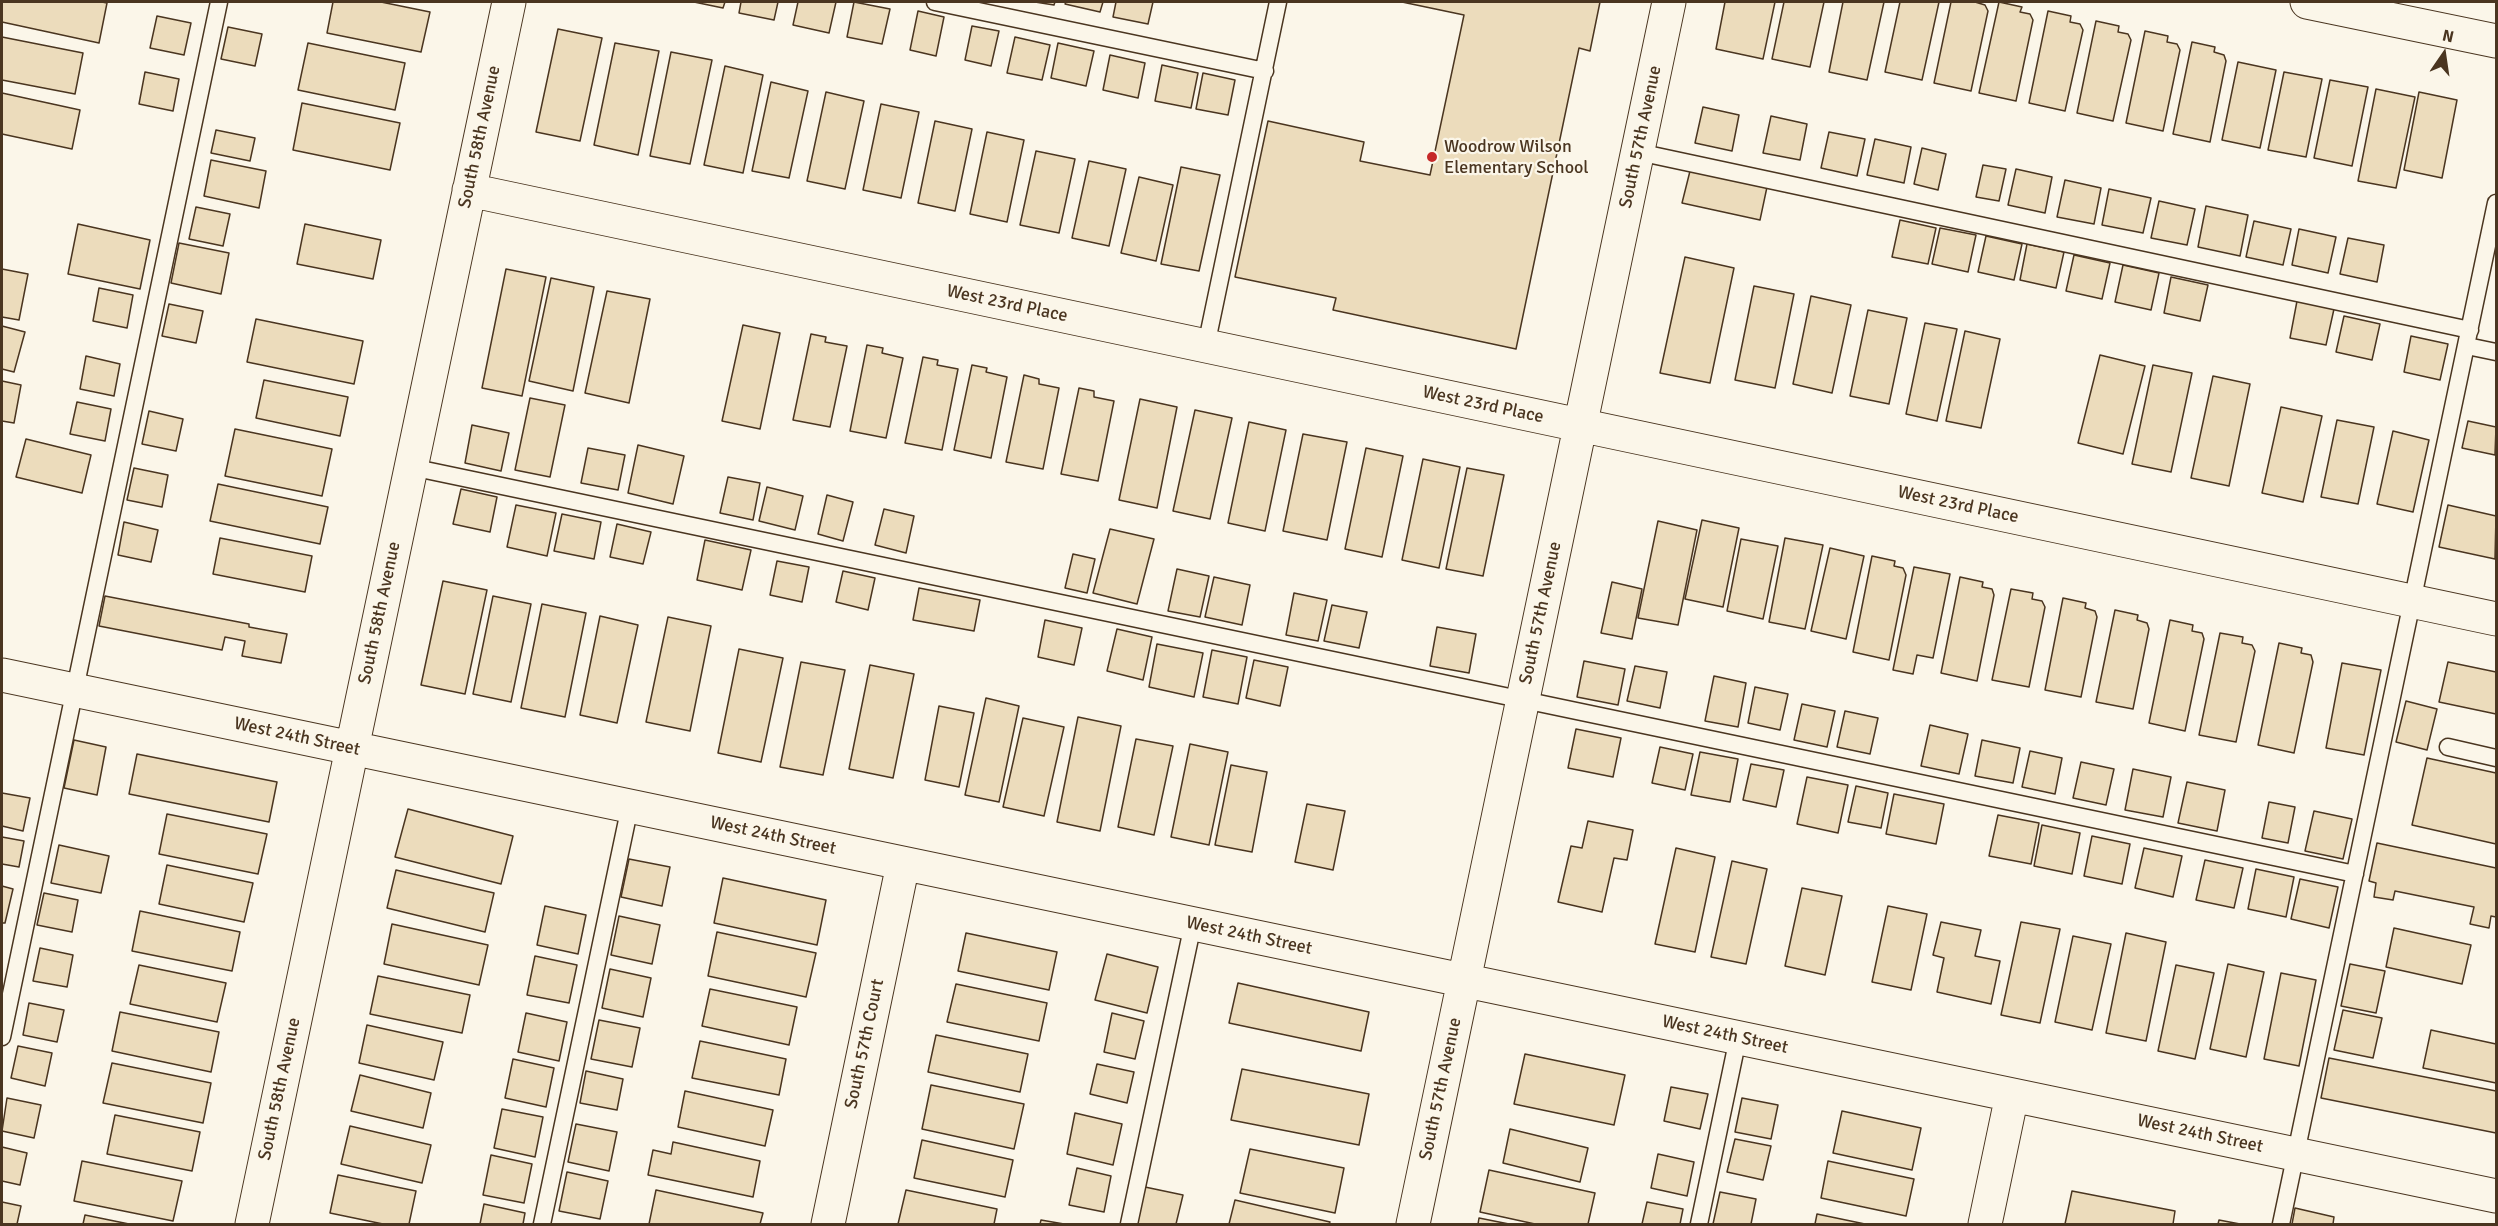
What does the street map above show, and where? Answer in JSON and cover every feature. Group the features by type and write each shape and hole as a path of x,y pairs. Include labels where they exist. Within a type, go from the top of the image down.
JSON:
{"street":[{"name":"South 58th Avenue","path":"252,1224 509,2"},
{"name":"South 57th Avenue","path":"1413,1224 1670,2"},
{"path":"2307,2 2496,42"},
{"name":"West 23rd Place","path":"469,190 2496,619"},
{"name":"West 24th Street","path":"2,675 2496,1196"},
{"name":"South 57th Court","path":"828,1224 903,864"},
{"path":"1985,1224 2012,1095"}],"lane":[{"path":"2,1037 219,2"},
{"path":"935,2 1265,71"},
{"path":"1206,346 1278,2"},
{"path":"1638,152 2468,338 2496,352"},
{"path":"2281,1224 2496,203"},
{"path":"411,468 2355,874"},
{"path":"2448,747 2496,758"},
{"path":"542,1224 630,806"},
{"path":"1129,1224 1193,924"},
{"path":"1699,1224 1738,1038"}],"building":[{"path":"2,2 107,3 99,43 2,22"},
{"path":"333,2 381,2 430,12 421,52 327,33"},
{"path":"694,2 725,2 723,8"},
{"path":"741,2 778,2 774,20 739,13"},
{"path":"798,2 836,2 829,33 793,25"},
{"path":"854,2 890,9 882,44 847,37"},
{"path":"1035,2 1055,2 1054,5"},
{"path":"1066,2 1103,2 1100,12 1065,4"},
{"path":"1116,2 1153,2 1148,24 1113,17"},
{"path":"1402,2 1600,2 1590,51 1579,48 1516,349 1333,310 1336,298 1235,277 1268,121 1364,142 1360,161 1430,175 1464,15"},
{"path":"1725,2 1775,2 1763,59 1716,49"},
{"path":"1784,2 1824,2 1810,67 1772,59"},
{"path":"1843,2 1884,2 1867,80 1829,72"},
{"path":"1900,2 1939,2 1922,80 1885,72"},
{"path":"1951,2 1975,2 1985,5 1988,11 1971,91 1934,83"},
{"path":"1999,2 2022,7 2020,12 2030,14 2033,20 2016,101 1979,93"},
{"path":"918,11 944,17 936,56 910,50"},
{"path":"2048,11 2071,16 2070,22 2080,24 2083,30 2065,111 2029,103"},
{"path":"157,16 191,23 184,55 150,48"},
{"path":"2096,21 2119,26 2118,32 2128,34 2131,40 2113,121 2077,113"},
{"path":"972,26 999,31 991,66 965,60"},
{"path":"228,27 262,34 255,66 221,59"},
{"path":"558,29 602,38 580,141 536,132"},
{"path":"2145,31 2168,36 2167,42 2177,44 2180,50 2163,131 2126,123"},
{"path":"2,37 83,53 75,94 2,80"},
{"path":"1015,37 1050,45 1042,80 1007,73"},
{"path":"2192,42 2215,47 2214,52 2224,55 2226,61 2210,142 2173,134"},
{"path":"308,43 405,63 395,110 298,90"},
{"path":"615,43 659,51 638,155 594,145"},
{"path":"1058,43 1094,51 1086,86 1051,78"},
{"path":"671,52 712,60 690,164 650,156"},
{"path":"1110,55 1145,63 1138,98 1103,90"},
{"path":"2238,62 2276,70 2260,148 2222,140"},
{"path":"1162,65 1198,73 1191,108 1155,101"},
{"path":"725,66 763,75 743,173 704,165"},
{"path":"145,72 179,79 173,111 139,104"},
{"path":"2284,72 2322,79 2306,157 2268,150"},
{"path":"1203,73 1235,80 1228,115 1196,109"},
{"path":"2330,80 2368,87 2352,166 2314,158"},
{"path":"771,82 808,91 789,178 752,171"},
{"path":"2376,89 2415,97 2396,188 2358,181"},
{"path":"826,92 864,101 845,189 807,181"},
{"path":"2419,92 2457,100 2442,178 2404,170"},
{"path":"2,93 80,110 72,149 2,134"},
{"path":"302,103 400,123 390,170 293,150"},
{"path":"881,104 919,112 901,198 863,190"},
{"path":"1703,107 1739,115 1732,151 1695,143"},
{"path":"1771,116 1807,124 1800,160 1763,153"},
{"path":"935,121 972,129 955,211 918,203"},
{"path":"216,130 255,138 250,161 211,153"},
{"path":"987,132 1024,140 1007,222 970,214"},
{"path":"1829,132 1865,139 1857,176 1821,168"},
{"path":"1875,139 1911,147 1904,183 1867,175"},
{"path":"1922,148 1946,154 1938,190 1914,184"},
{"path":"1036,151 1075,159 1059,233 1020,225"},
{"path":"211,160 266,171 259,208 204,196"},
{"path":"1089,161 1126,169 1109,246 1072,238"},
{"path":"1983,165 2006,169 1999,201 1976,197"},
{"path":"1181,167 1220,175 1199,271 1161,264"},
{"path":"2016,169 2052,177 2045,213 2008,205"},
{"path":"1690,171 1767,187 1760,220 1682,203"},
{"path":"1139,177 1173,185 1156,261 1121,253"},
{"path":"2065,180 2101,188 2094,224 2057,217"},
{"path":"2109,189 2151,198 2143,233 2102,225"},
{"path":"2159,201 2195,209 2187,245 2151,238"},
{"path":"2206,206 2248,215 2240,256 2198,247"},
{"path":"196,207 230,214 223,246 189,239"},
{"path":"1900,220 1936,228 1928,264 1892,257"},
{"path":"2254,221 2291,229 2283,265 2246,257"},
{"path":"78,224 150,240 140,289 68,274"},
{"path":"305,224 381,240 373,279 297,264"},
{"path":"1940,228 1976,235 1968,272 1932,264"},
{"path":"2299,229 2336,237 2328,273 2292,265"},
{"path":"1986,236 2022,244 2014,280 1978,272"},
{"path":"2348,238 2384,245 2377,282 2340,274"},
{"path":"179,243 229,253 221,294 171,283"},
{"path":"2027,244 2064,252 2056,288 2020,280"},
{"path":"2074,255 2110,263 2102,299 2066,291"},
{"path":"1685,257 1734,268 1710,383 1660,373"},
{"path":"2123,265 2159,273 2151,310 2115,302"},
{"path":"2,269 28,274 19,320 2,317"},
{"path":"506,269 546,277 522,396 482,388"},
{"path":"2171,277 2208,285 2200,321 2164,313"},
{"path":"551,278 594,287 573,391 529,381"},
{"path":"1754,286 1794,294 1775,388 1735,380"},
{"path":"99,288 133,295 127,328 93,321"},
{"path":"607,291 650,299 629,403 585,393"},
{"path":"1811,296 1851,305 1832,393 1793,384"},
{"path":"2297,301 2334,309 2326,345 2290,338"},
{"path":"169,304 203,311 196,343 162,336"},
{"path":"1868,310 1907,318 1889,404 1850,396"},
{"path":"2344,316 2380,324 2372,360 2336,352"},
{"path":"256,319 363,341 354,384 247,362"},
{"path":"1925,323 1957,329 1937,421 1906,414"},
{"path":"743,325 780,333 760,429 722,421"},
{"path":"2,326 25,332 14,372 2,369"},
{"path":"1965,331 2000,339 1981,428 1946,421"},
{"path":"811,334 826,337 825,342 847,346 830,427 793,420"},
{"path":"2411,336 2448,344 2440,380 2404,372"},
{"path":"867,345 883,348 882,353 903,358 886,438 850,431"},
{"path":"2100,355 2145,366 2123,454 2078,443"},
{"path":"86,356 120,364 114,396 80,389"},
{"path":"923,357 938,360 937,365 958,369 942,450 905,443"},
{"path":"972,365 987,368 986,372 1007,377 991,458 954,450"},
{"path":"2153,365 2192,373 2171,472 2132,464"},
{"path":"1024,375 1039,379 1039,384 1059,388 1043,469 1006,462"},
{"path":"2213,376 2250,384 2229,486 2191,478"},
{"path":"264,380 348,397 340,436 256,418"},
{"path":"2,381 21,385 14,423 2,421"},
{"path":"1079,388 1094,391 1094,397 1114,401 1098,481 1061,474"},
{"path":"530,398 565,405 550,477 515,470"},
{"path":"1140,399 1177,407 1157,508 1119,500"},
{"path":"77,402 111,409 105,441 70,434"},
{"path":"2281,407 2322,416 2303,502 2262,493"},
{"path":"1195,410 1232,418 1210,519 1173,511"},
{"path":"149,411 183,419 176,451 142,444"},
{"path":"2337,420 2374,427 2358,504 2321,497"},
{"path":"2468,421 2496,427 2495,455 2462,448"},
{"path":"1249,422 1286,430 1265,531 1228,523"},
{"path":"472,425 509,433 501,471 465,463"},
{"path":"235,429 332,449 322,496 225,476"},
{"path":"2393,431 2429,440 2413,512 2377,504"},
{"path":"1303,434 1347,442 1327,540 1283,531"},
{"path":"26,439 91,455 82,493 16,477"},
{"path":"638,445 684,456 673,504 628,493"},
{"path":"588,448 625,455 618,490 581,483"},
{"path":"1366,448 1403,456 1382,557 1345,549"},
{"path":"1423,459 1460,467 1439,568 1402,560"},
{"path":"134,468 168,475 162,507 127,500"},
{"path":"1467,468 1504,475 1483,576 1446,569"},
{"path":"728,477 760,483 753,520 720,513"},
{"path":"218,484 328,507 320,544 210,521"},
{"path":"767,487 803,496 795,530 759,521"},
{"path":"461,489 497,497 490,532 453,524"},
{"path":"827,495 853,502 843,541 818,534"},
{"path":"516,505 556,513 547,556 507,547"},
{"path":"2448,505 2496,516 2495,559 2439,547"},
{"path":"884,509 914,516 906,553 875,545"},
{"path":"562,514 601,522 594,559 554,551"},
{"path":"1702,520 1739,528 1723,607 1685,599"},
{"path":"1658,521 1697,530 1678,625 1638,618"},
{"path":"124,522 158,530 151,562 118,555"},
{"path":"617,524 651,532 643,564 610,557"},
{"path":"1110,529 1154,539 1137,604 1093,593"},
{"path":"220,538 312,556 305,592 213,574"},
{"path":"1785,538 1823,545 1805,629 1769,622"},
{"path":"1741,539 1778,546 1763,619 1727,611"},
{"path":"705,540 751,550 742,590 697,580"},
{"path":"1830,548 1864,556 1846,639 1811,631"},
{"path":"1073,554 1095,559 1087,593 1065,588"},
{"path":"1872,556 1895,561 1894,566 1903,568 1906,575 1889,660 1853,652"},
{"path":"777,561 809,567 802,602 770,595"},
{"path":"1914,567 1950,574 1933,658 1917,655 1913,674 1893,670"},
{"path":"1177,569 1209,576 1200,617 1168,611"},
{"path":"843,571 875,578 868,610 836,602"},
{"path":"1214,577 1250,585 1242,625 1205,617"},
{"path":"1960,577 1983,582 1982,587 1992,589 1994,595 1977,681 1941,673"},
{"path":"443,581 487,590 465,694 421,685"},
{"path":"1612,582 1642,589 1632,639 1601,633"},
{"path":"919,588 980,600 974,631 913,620"},
{"path":"2011,589 2033,593 2032,599 2042,601 2045,607 2029,687 1992,680"},
{"path":"1294,593 1327,600 1318,641 1286,635"},
{"path":"105,596 249,624 249,627 287,634 281,663 242,656 245,641 225,637 222,650 99,626"},
{"path":"493,596 531,604 511,702 473,694"},
{"path":"2063,598 2086,603 2085,608 2095,611 2097,617 2081,697 2045,690"},
{"path":"542,604 586,613 565,717 521,708"},
{"path":"1332,605 1367,612 1359,648 1324,641"},
{"path":"2115,610 2138,615 2137,620 2147,623 2149,629 2133,709 2096,702"},
{"path":"600,616 638,625 617,723 580,715"},
{"path":"668,617 711,626 690,731 646,722"},
{"path":"1045,620 1082,628 1074,665 1038,657"},
{"path":"2170,620 2193,625 2192,631 2202,633 2204,639 2185,731 2149,723"},
{"path":"1437,627 1476,634 1469,673 1430,666"},
{"path":"1117,629 1152,637 1143,680 1107,671"},
{"path":"2220,633 2243,637 2242,643 2252,645 2255,651 2236,742 2199,735"},
{"path":"2279,643 2302,648 2301,653 2311,655 2313,662 2294,753 2258,745"},
{"path":"1157,644 1203,653 1194,697 1149,687"},
{"path":"739,649 783,658 761,762 718,753"},
{"path":"1212,650 1247,657 1238,704 1203,697"},
{"path":"1254,660 1288,667 1280,706 1246,698"},
{"path":"1584,661 1625,669 1618,705 1577,697"},
{"path":"801,662 845,670 823,775 780,767"},
{"path":"2448,662 2496,672 2496,714 2439,702"},
{"path":"2342,663 2381,670 2364,755 2326,748"},
{"path":"870,665 914,674 893,778 849,769"},
{"path":"1635,666 1667,672 1660,708 1627,701"},
{"path":"1714,676 1746,683 1738,727 1705,721"},
{"path":"1755,687 1788,694 1780,730 1748,723"},
{"path":"986,698 1019,706 999,802 965,795"},
{"path":"2406,701 2437,709 2427,750 2396,742"},
{"path":"1802,704 1835,711 1827,747 1794,740"},
{"path":"939,706 974,713 959,787 925,780"},
{"path":"1845,711 1878,718 1870,754 1837,747"},
{"path":"1078,717 1121,726 1100,831 1057,822"},
{"path":"1023,718 1064,727 1044,816 1003,807"},
{"path":"1930,725 1968,734 1959,774 1921,766"},
{"path":"1576,729 1621,738 1613,777 1568,768"},
{"path":"1136,739 1173,746 1154,835 1118,827"},
{"path":"74,740 106,747 97,795 64,788"},
{"path":"1982,740 2020,748 2013,783 1975,776"},
{"path":"1190,744 1228,752 1209,845 1171,837"},
{"path":"1660,747 1693,754 1685,790 1652,783"},
{"path":"2030,751 2062,758 2055,794 2022,787"},
{"path":"1700,752 1738,759 1730,802 1691,795"},
{"path":"137,754 277,782 269,822 129,794"},
{"path":"2427,758 2496,773 2496,844 2412,825"},
{"path":"2081,762 2114,769 2106,805 2073,798"},
{"path":"1751,764 1784,770 1776,807 1743,800"},
{"path":"1231,765 1267,772 1252,852 1215,845"},
{"path":"2133,769 2171,777 2163,817 2125,810"},
{"path":"1807,777 1848,785 1838,833 1797,824"},
{"path":"2187,782 2225,790 2217,831 2178,823"},
{"path":"1856,786 1888,793 1881,828 1848,822"},
{"path":"2,793 30,798 23,831 2,826"},
{"path":"1894,794 1944,804 1936,844 1886,834"},
{"path":"2269,802 2295,807 2288,843 2262,838"},
{"path":"1307,804 1345,811 1333,870 1295,862"},
{"path":"408,809 513,836 501,884 395,857"},
{"path":"2314,811 2352,819 2343,859 2305,851"},
{"path":"167,814 267,834 258,874 159,854"},
{"path":"1998,815 2039,823 2031,864 1989,856"},
{"path":"1588,821 1633,830 1627,860 1614,858 1602,912 1558,902 1571,846 1582,848"},
{"path":"2042,825 2080,833 2072,874 2034,866"},
{"path":"2092,836 2130,844 2122,884 2084,876"},
{"path":"2,837 24,841 19,867 2,864"},
{"path":"2377,843 2496,868 2496,917 2491,916 2489,928 2470,924 2474,907 2395,891 2393,900 2374,897 2376,883 2369,881"},
{"path":"59,845 109,856 101,893 51,883"},
{"path":"1676,848 1715,857 1695,952 1655,944"},
{"path":"2144,848 2182,856 2173,897 2135,888"},
{"path":"629,859 670,867 662,906 621,897"},
{"path":"2205,860 2243,868 2234,908 2196,900"},
{"path":"1732,861 1767,869 1746,964 1711,957"},
{"path":"167,865 253,883 244,922 159,904"},
{"path":"2256,869 2294,877 2286,917 2248,909"},
{"path":"396,870 494,893 485,932 387,908"},
{"path":"723,878 826,900 817,945 714,923"},
{"path":"2300,879 2338,887 2329,928 2291,919"},
{"path":"2,886 13,889 5,923 2,923"},
{"path":"1802,888 1842,896 1825,975 1785,966"},
{"path":"44,893 78,900 72,932 37,925"},
{"path":"545,906 586,915 578,954 537,945"},
{"path":"1888,906 1927,914 1911,990 1872,982"},
{"path":"140,911 240,932 232,971 132,951"},
{"path":"619,916 660,925 652,964 611,955"},
{"path":"1941,922 1981,930 1975,956 2000,961 1991,1004 1937,992 1944,958 1933,955"},
{"path":"2021,922 2060,929 2040,1023 2001,1015"},
{"path":"392,924 488,945 479,985 384,964"},
{"path":"2394,928 2471,945 2462,984 2386,967"},
{"path":"717,932 816,953 806,997 708,976"},
{"path":"966,933 1057,952 1049,990 958,971"},
{"path":"2126,933 2166,942 2146,1041 2106,1033"},
{"path":"2073,936 2111,944 2092,1030 2055,1022"},
{"path":"40,948 73,955 67,987 33,981"},
{"path":"1107,954 1158,967 1147,1013 1095,1000"},
{"path":"535,956 577,965 569,1003 527,995"},
{"path":"2228,964 2264,972 2246,1057 2210,1049"},
{"path":"2350,964 2385,971 2376,1013 2341,1006"},
{"path":"139,965 226,983 217,1022 130,1004"},
{"path":"2176,965 2214,973 2195,1059 2158,1051"},
{"path":"610,969 651,978 643,1017 602,1008"},
{"path":"2281,973 2316,980 2299,1066 2264,1059"},
{"path":"378,976 470,995 462,1033 370,1014"},
{"path":"1238,983 1369,1012 1361,1051 1229,1023"},
{"path":"956,984 1047,1003 1039,1041 947,1022"},
{"path":"710,989 797,1007 789,1045 702,1026"},
{"path":"29,1003 64,1010 57,1042 23,1035"},
{"path":"2343,1010 2382,1018 2373,1058 2334,1050"},
{"path":"120,1012 219,1032 211,1072 112,1051"},
{"path":"526,1013 567,1022 559,1061 518,1052"},
{"path":"1112,1013 1144,1021 1135,1059 1104,1052"},
{"path":"599,1020 640,1028 632,1067 591,1059"},
{"path":"367,1025 443,1042 434,1080 359,1063"},
{"path":"2431,1030 2496,1044 2496,1083 2423,1068"},
{"path":"936,1035 1028,1054 1020,1092 928,1072"},
{"path":"700,1041 786,1059 779,1095 692,1078"},
{"path":"18,1046 52,1053 45,1086 11,1078"},
{"path":"1525,1054 1625,1075 1614,1125 1514,1104"},
{"path":"2329,1058 2496,1091 2496,1133 2321,1098"},
{"path":"513,1059 554,1068 546,1107 505,1098"},
{"path":"112,1063 211,1083 203,1123 103,1103"},
{"path":"1097,1064 1134,1072 1127,1103 1090,1094"},
{"path":"1242,1069 1369,1094 1359,1145 1231,1120"},
{"path":"586,1071 623,1079 617,1110 580,1103"},
{"path":"360,1075 431,1093 423,1128 351,1111"},
{"path":"931,1085 1024,1104 1014,1149 922,1129"},
{"path":"1671,1087 1708,1094 1700,1129 1664,1121"},
{"path":"685,1091 773,1110 765,1146 678,1127"},
{"path":"7,1098 41,1105 34,1138 2,1131"},
{"path":"1742,1098 1778,1105 1771,1139 1735,1132"},
{"path":"502,1109 543,1117 535,1157 494,1148"},
{"path":"1842,1111 1921,1128 1912,1170 1833,1153"},
{"path":"1075,1113 1122,1124 1113,1165 1067,1154"},
{"path":"115,1115 200,1132 192,1171 107,1154"},
{"path":"576,1124 617,1132 609,1171 568,1162"},
{"path":"350,1126 431,1145 422,1183 341,1164"},
{"path":"1510,1129 1588,1148 1580,1182 1503,1163"},
{"path":"1735,1139 1771,1146 1763,1180 1727,1172"},
{"path":"922,1140 1013,1160 1005,1197 914,1178"},
{"path":"673,1142 760,1161 753,1197 648,1175 653,1150 671,1154"},
{"path":"2,1147 27,1153 20,1185 2,1181"},
{"path":"1250,1149 1344,1168 1335,1213 1240,1193"},
{"path":"1658,1154 1694,1162 1687,1196 1651,1188"},
{"path":"491,1155 532,1164 524,1203 483,1195"},
{"path":"82,1161 182,1181 173,1221 74,1201"},
{"path":"1828,1161 1914,1179 1906,1216 1821,1198"},
{"path":"1077,1168 1111,1176 1104,1212 1069,1205"},
{"path":"1489,1170 1595,1193 1588,1224 1535,1224 1480,1212"},
{"path":"567,1172 608,1181 600,1219 559,1211"},
{"path":"338,1175 416,1191 409,1224 383,1224 330,1213"},
{"path":"1145,1187 1183,1195 1176,1224 1137,1224"},
{"path":"656,1190 763,1213 760,1224 649,1224"},
{"path":"906,1190 997,1209 994,1224 898,1224"},
{"path":"2072,1191 2175,1211 2173,1224 2065,1224"},
{"path":"1720,1192 1756,1199 1751,1224 1713,1224"},
{"path":"1235,1200 1330,1222 1329,1224 1229,1224"},
{"path":"2,1202 21,1206 17,1224 2,1224"},
{"path":"1647,1202 1683,1209 1680,1224 1642,1224"},
{"path":"484,1204 525,1213 523,1224 480,1224"},
{"path":"2295,1208 2334,1217 2333,1224 2292,1224"},
{"path":"1817,1214 1865,1224 1815,1224"},
{"path":"85,1215 129,1224 83,1224"},
{"path":"1479,1218 1509,1224 1478,1224"},
{"path":"1041,1220 1064,1224 1040,1224"},
{"path":"2219,1220 2240,1224 2218,1224"}],"place":[{"name":"Woodrow Wilson Elementary School","path":"1432,157"}]}
